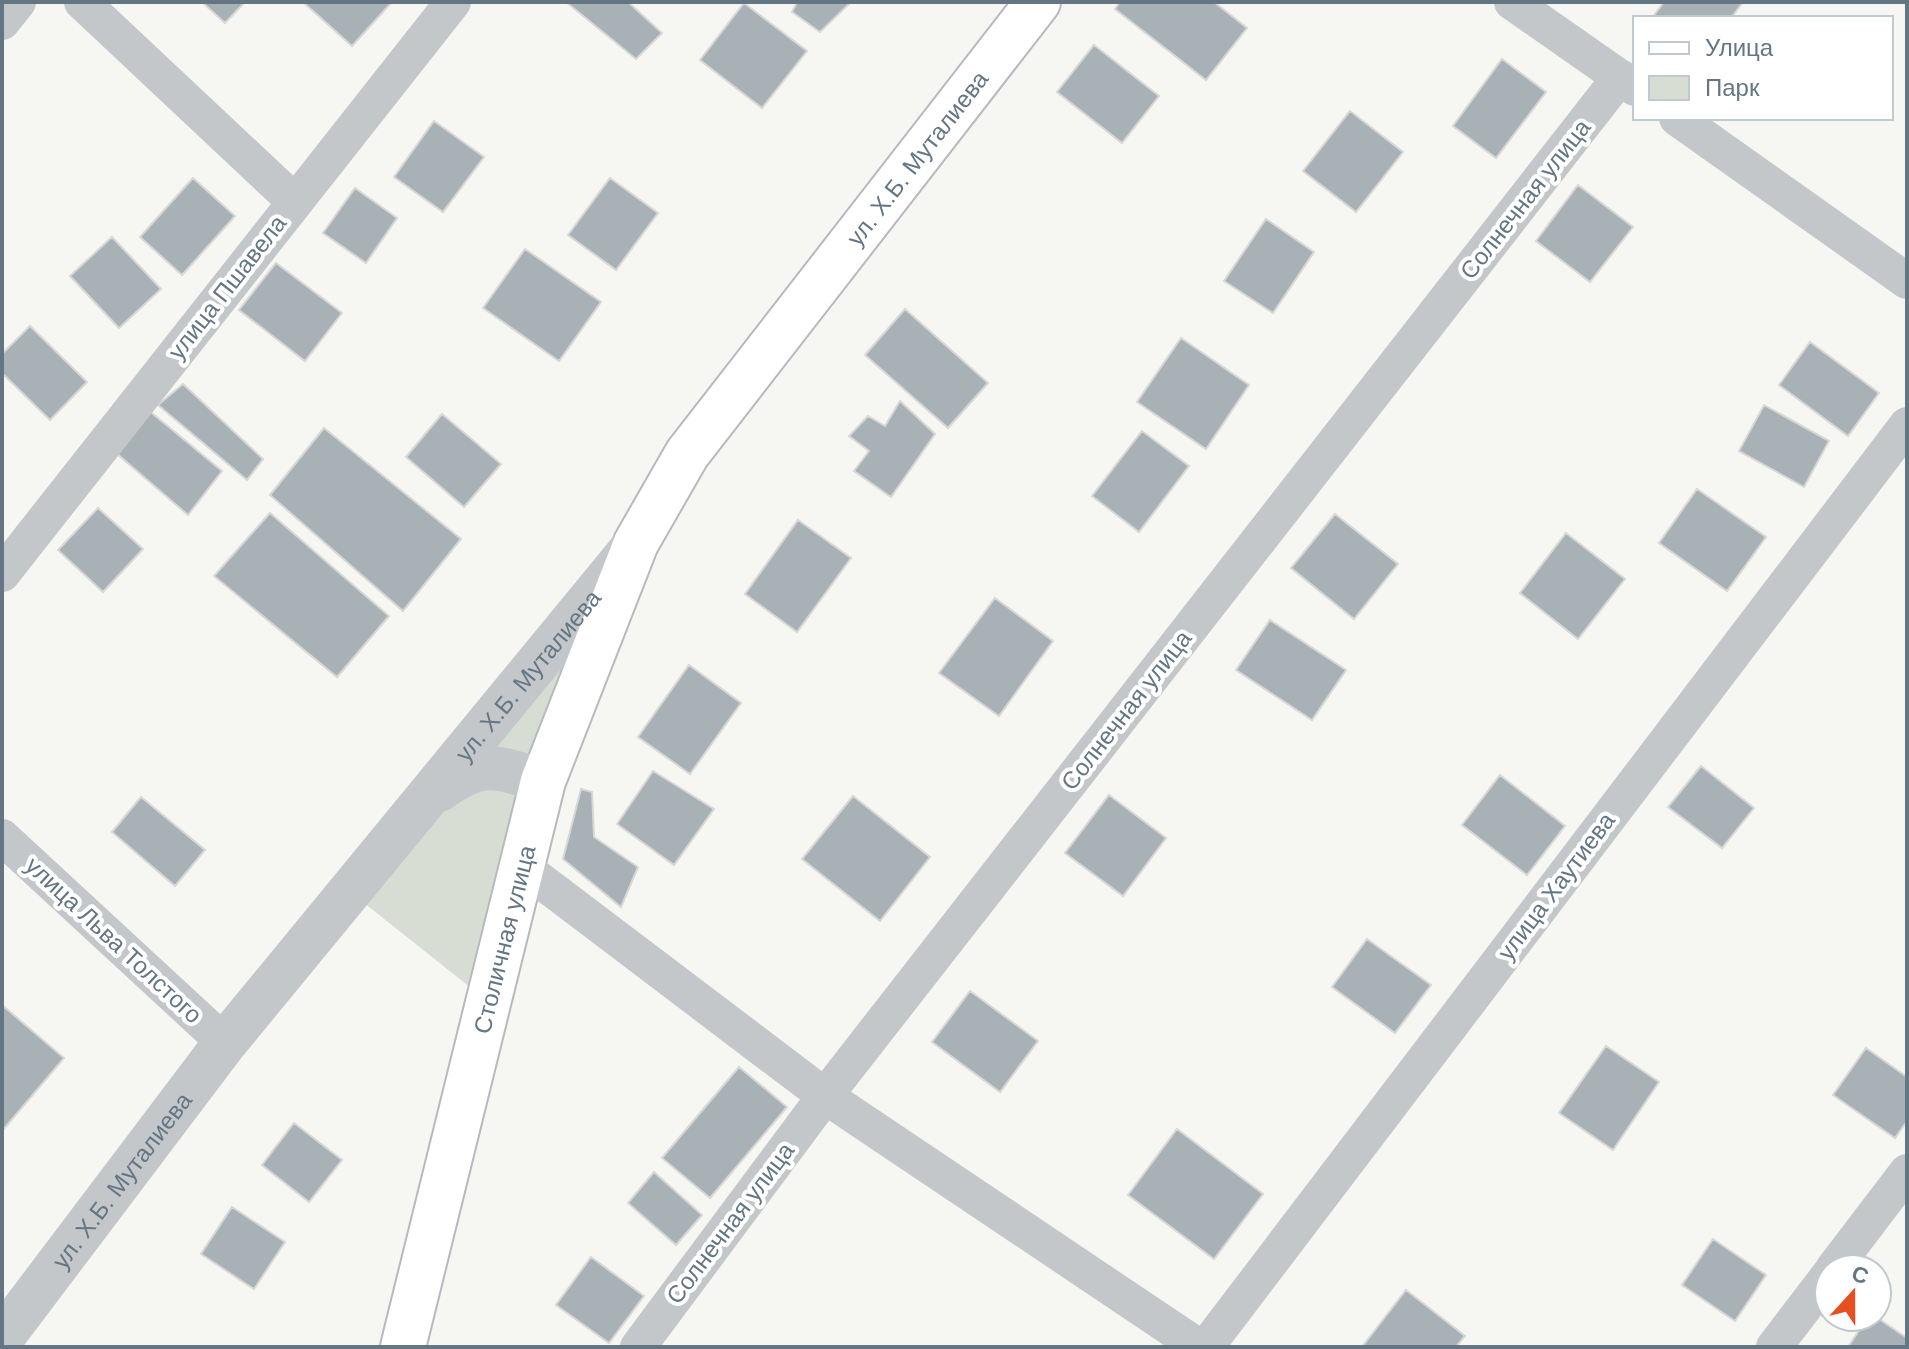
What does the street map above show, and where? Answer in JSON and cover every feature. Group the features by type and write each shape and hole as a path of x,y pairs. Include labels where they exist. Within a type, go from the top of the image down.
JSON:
{"main road":[{"name":"ул. Х.Б. Муталиева","path":"636,543 687,454 1038,2"},
{"name":"Столичная улица","path":"403,1347 524,868 543,781 636,543"}],"street":[{"path":"2,22 18,2"},
{"path":"82,2 294,201"},
{"name":"улица Пшавела","path":"2,574 453,2"},
{"path":"1512,2 1628,83"},
{"name":"Солнечная улица","path":"638,1347 825,1096 1628,83"},
{"path":"1680,120 1907,281"},
{"name":"улица Хаутиева","path":"1206,1347 1907,425"},
{"name":"ул. Х.Б. Муталиева","path":"2,1338 225,1043 636,543"},
{"path":"420,803 462,774 486,766 543,781"},
{"name":"улица Льва Толстого","path":"2,837 225,1043"},
{"path":"524,868 825,1096 1199,1347"},
{"path":"1845,1253 1907,1172"},
{"path":"1774,1347 1813,1296"}],"green space":[{"path":"636,543 490,1003 349,891"}],"building":[{"path":"202,2 245,2 225,23"},
{"path":"303,2 392,2 352,46"},
{"path":"566,2 628,2 662,33 636,59"},
{"path":"797,2 851,2 820,32 792,12"},
{"path":"1120,2 1214,2 1247,28 1206,80 1115,9"},
{"path":"1664,2 1743,2 1732,16 1654,16"},
{"path":"744,3 807,51 762,108 700,60"},
{"path":"1094,45 1159,96 1122,143 1057,92"},
{"path":"1502,59 1546,92 1496,158 1453,126"},
{"path":"1350,111 1403,152 1356,212 1303,171"},
{"path":"434,121 484,157 443,212 394,177"},
{"path":"193,178 235,216 182,275 140,237"},
{"path":"610,178 658,213 616,270 568,235"},
{"path":"1578,185 1633,227 1590,282 1536,241"},
{"path":"355,188 397,218 366,263 323,233"},
{"path":"1266,219 1314,252 1273,313 1224,281"},
{"path":"112,237 161,289 119,328 70,276"},
{"path":"525,249 601,302 559,361 483,308"},
{"path":"276,263 342,313 305,361 239,310"},
{"path":"905,309 988,383 948,428 865,355"},
{"path":"30,326 87,382 50,420 2,373 2,354"},
{"path":"1181,338 1249,385 1206,449 1137,402"},
{"path":"1810,342 1879,393 1848,436 1779,385"},
{"path":"183,384 263,459 247,480 158,405"},
{"path":"900,401 935,434 891,497 854,471 869,451 849,436 868,416 885,426"},
{"path":"1764,405 1829,441 1804,487 1739,451"},
{"path":"147,409 222,471 188,515 115,452"},
{"path":"442,414 501,464 464,507 406,457"},
{"path":"324,428 461,539 403,611 270,495"},
{"path":"1142,431 1189,466 1139,532 1092,496"},
{"path":"1697,489 1766,537 1727,591 1659,543"},
{"path":"98,508 143,549 103,592 58,550"},
{"path":"270,513 389,616 337,677 214,576"},
{"path":"1335,514 1398,564 1354,619 1291,568"},
{"path":"798,520 851,558 797,632 745,594"},
{"path":"1566,533 1625,579 1578,639 1520,593"},
{"path":"995,598 1053,641 999,716 939,673"},
{"path":"1270,620 1346,670 1312,720 1236,670"},
{"path":"689,665 741,703 690,774 638,737"},
{"path":"1701,766 1754,808 1722,848 1668,807"},
{"path":"653,771 714,809 674,865 617,824"},
{"path":"1500,775 1565,826 1527,875 1462,825"},
{"path":"581,789 592,792 594,837 638,867 621,907 563,859"},
{"path":"1109,795 1166,838 1123,896 1065,853"},
{"path":"853,796 930,857 880,921 802,859"},
{"path":"141,797 205,850 175,886 112,832"},
{"path":"1367,939 1431,985 1395,1033 1332,987"},
{"path":"970,991 1038,1041 1000,1092 932,1042"},
{"path":"2,1005 64,1058 2,1131"},
{"path":"1606,1046 1659,1082 1613,1150 1559,1113"},
{"path":"1866,1048 1907,1077 1907,1121 1895,1138 1833,1095"},
{"path":"739,1067 787,1107 710,1198 662,1158"},
{"path":"294,1123 342,1160 309,1202 262,1165"},
{"path":"1177,1129 1263,1194 1214,1259 1128,1195"},
{"path":"654,1172 702,1215 676,1245 628,1203"},
{"path":"232,1207 285,1242 254,1289 201,1254"},
{"path":"1713,1239 1766,1275 1735,1321 1682,1285"},
{"path":"591,1257 644,1296 609,1343 556,1305"},
{"path":"1406,1290 1465,1336 1456,1347 1362,1347"},
{"path":"1893,1329 1907,1338 1907,1347 1848,1347 1857,1333 1893,1333"}]}
